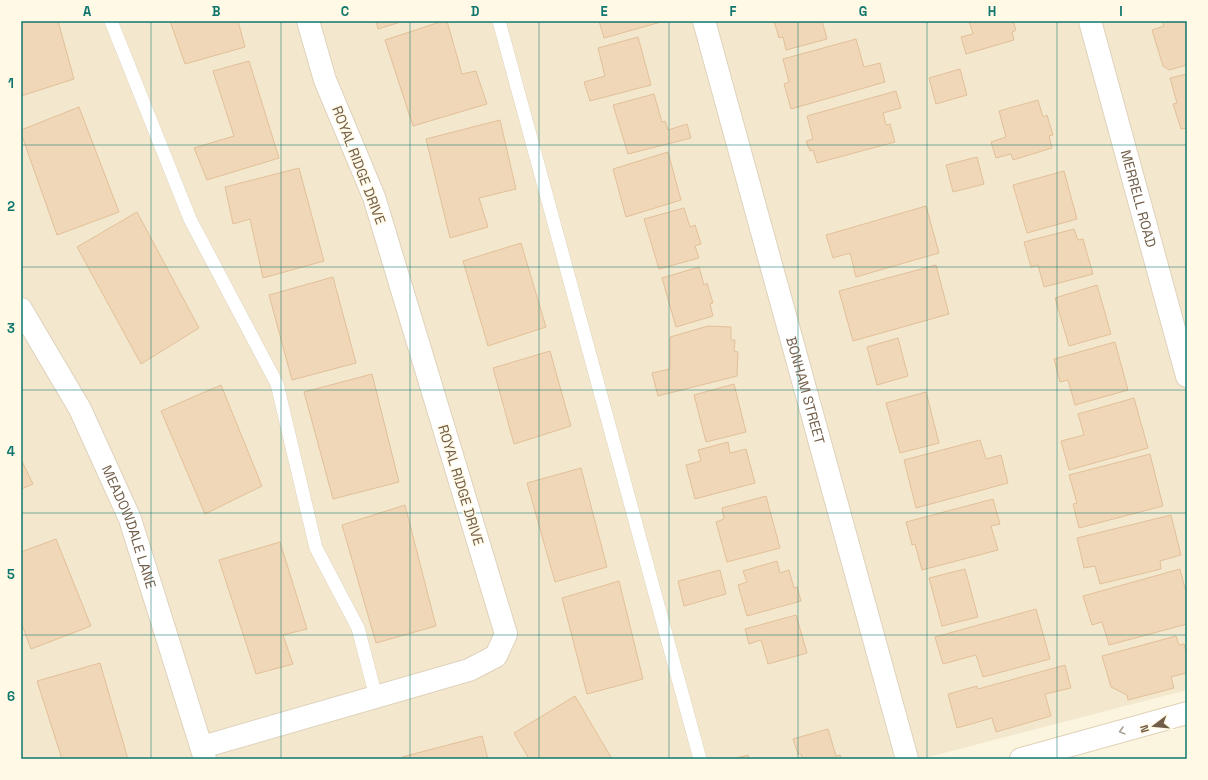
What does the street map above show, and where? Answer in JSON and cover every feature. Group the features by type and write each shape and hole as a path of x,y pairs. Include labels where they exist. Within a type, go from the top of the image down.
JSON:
{"street":[{"name":"ROYAL RIDGE DRIVE","path":"203,753 376,697 469,670 496,656 506,634 374,197 325,80 308,21"},
{"name":"BONHAM STREET","path":"704,21 907,759"},
{"name":"MERRELL ROAD","path":"1090,21 1187,376"},
{"name":"MEADOWDALE LANE","path":"21,309 80,409 130,519 203,753"},
{"path":"1021,759 1187,714"}],"lane":[{"path":"111,21 190,219 277,384 316,548 358,628 376,697"},
{"path":"499,21 700,759"}],"shaded area":[{"path":"21,21 1187,21 1187,690 921,759 21,759"}],"building":[{"path":"21,21 58,21 74,79 21,96"},
{"path":"170,21 238,21 245,47 185,64"},
{"path":"376,21 404,21 378,29"},
{"path":"447,21 462,74 476,71 487,104 413,126 385,40"},
{"path":"599,21 661,21 661,22 604,38"},
{"path":"774,21 822,21 827,39 786,50 783,37 779,38"},
{"path":"969,21 1013,21 1016,30 1012,32 1014,40 966,54 961,37 973,34"},
{"path":"1162,21 1187,21 1187,65 1169,70 1163,66 1152,30 1164,26"},
{"path":"638,37 651,85 590,101 584,82 605,76 598,48"},
{"path":"856,39 864,67 880,63 885,82 791,109 784,84 789,82 783,59"},
{"path":"249,61 279,158 207,180 194,148 234,136 213,71"},
{"path":"960,69 967,95 936,104 929,78"},
{"path":"1187,74 1187,128 1181,129 1173,104 1177,103 1170,78"},
{"path":"896,91 901,108 883,113 886,125 890,124 895,142 817,163 813,150 810,151 806,141 813,139 807,116"},
{"path":"654,94 662,122 665,121 668,130 687,124 691,138 628,154 613,105"},
{"path":"1038,100 1043,117 1047,115 1053,135 1049,136 1052,148 1013,160 1011,154 996,158 991,142 1006,137 999,111"},
{"path":"79,107 119,212 57,235 21,130"},
{"path":"500,120 516,189 479,198 488,227 450,238 426,139"},
{"path":"668,152 681,200 626,217 613,169"},
{"path":"977,157 984,184 953,192 946,165"},
{"path":"299,168 324,261 263,278 250,219 233,224 225,187"},
{"path":"1064,171 1077,219 1027,233 1013,185"},
{"path":"926,206 939,253 856,277 850,253 833,258 826,235"},
{"path":"684,208 690,227 695,225 701,244 695,246 699,258 659,269 644,219"},
{"path":"137,212 199,328 141,364 77,247"},
{"path":"1074,229 1078,240 1083,239 1093,274 1044,287 1038,265 1031,267 1024,242"},
{"path":"521,243 546,327 488,346 463,261"},
{"path":"936,265 949,314 853,341 839,291"},
{"path":"699,267 704,285 707,283 713,303 710,304 713,316 676,327 662,278"},
{"path":"333,277 356,363 292,380 269,295"},
{"path":"1097,285 1111,334 1069,346 1055,298"},
{"path":"708,326 731,327 731,340 735,340 734,351 738,352 737,376 658,396 652,373 670,369 670,337"},
{"path":"898,338 908,376 877,385 867,347"},
{"path":"1115,342 1128,390 1075,405 1068,380 1060,382 1054,359"},
{"path":"550,351 571,426 514,444 493,368"},
{"path":"372,374 399,482 333,499 304,392"},
{"path":"734,384 746,432 706,442 694,395"},
{"path":"221,385 262,486 205,514 161,411"},
{"path":"926,392 939,443 900,453 886,403"},
{"path":"1134,398 1148,448 1069,470 1061,441 1084,435 1078,414"},
{"path":"980,440 986,459 1001,455 1008,483 916,508 904,460"},
{"path":"728,442 730,453 746,449 755,483 695,499 686,465 701,461 698,450"},
{"path":"1150,454 1163,506 1079,528 1073,504 1077,503 1069,475"},
{"path":"21,459 33,484 21,489"},
{"path":"581,468 607,567 555,582 527,483"},
{"path":"766,496 780,548 727,562 716,522 724,519 722,508"},
{"path":"993,499 1000,524 991,526 998,550 922,570 915,544 912,545 906,522"},
{"path":"405,505 436,626 376,643 342,525"},
{"path":"1171,515 1181,555 1160,561 1161,569 1100,584 1095,566 1084,568 1077,538"},
{"path":"56,539 91,626 31,649 21,622 21,552"},
{"path":"280,542 307,629 283,635 293,664 256,674 219,560"},
{"path":"777,561 780,573 789,570 794,588 797,587 801,601 747,616 738,585 747,582 743,571"},
{"path":"965,569 978,617 942,626 929,578"},
{"path":"1180,569 1187,596 1187,624 1109,645 1102,622 1092,625 1083,596"},
{"path":"720,570 726,594 684,606 678,581"},
{"path":"619,581 643,679 587,694 562,598"},
{"path":"1036,609 1050,659 983,677 976,655 943,664 935,637"},
{"path":"796,615 807,653 768,664 761,640 749,644 745,629"},
{"path":"1176,636 1179,645 1184,644 1187,656 1187,675 1186,673 1171,677 1174,688 1128,700 1127,695 1111,687 1102,656"},
{"path":"100,663 128,759 62,759 37,681"},
{"path":"1065,665 1071,688 1045,694 1051,716 996,732 992,718 957,728 948,694 977,686 978,689"},
{"path":"575,696 612,759 529,759 514,733"},
{"path":"828,729 836,756 840,755 841,759 802,759 801,754 798,754 793,739"},
{"path":"482,736 488,759 403,759 402,757"},
{"path":"748,755 749,759 732,759"}]}
